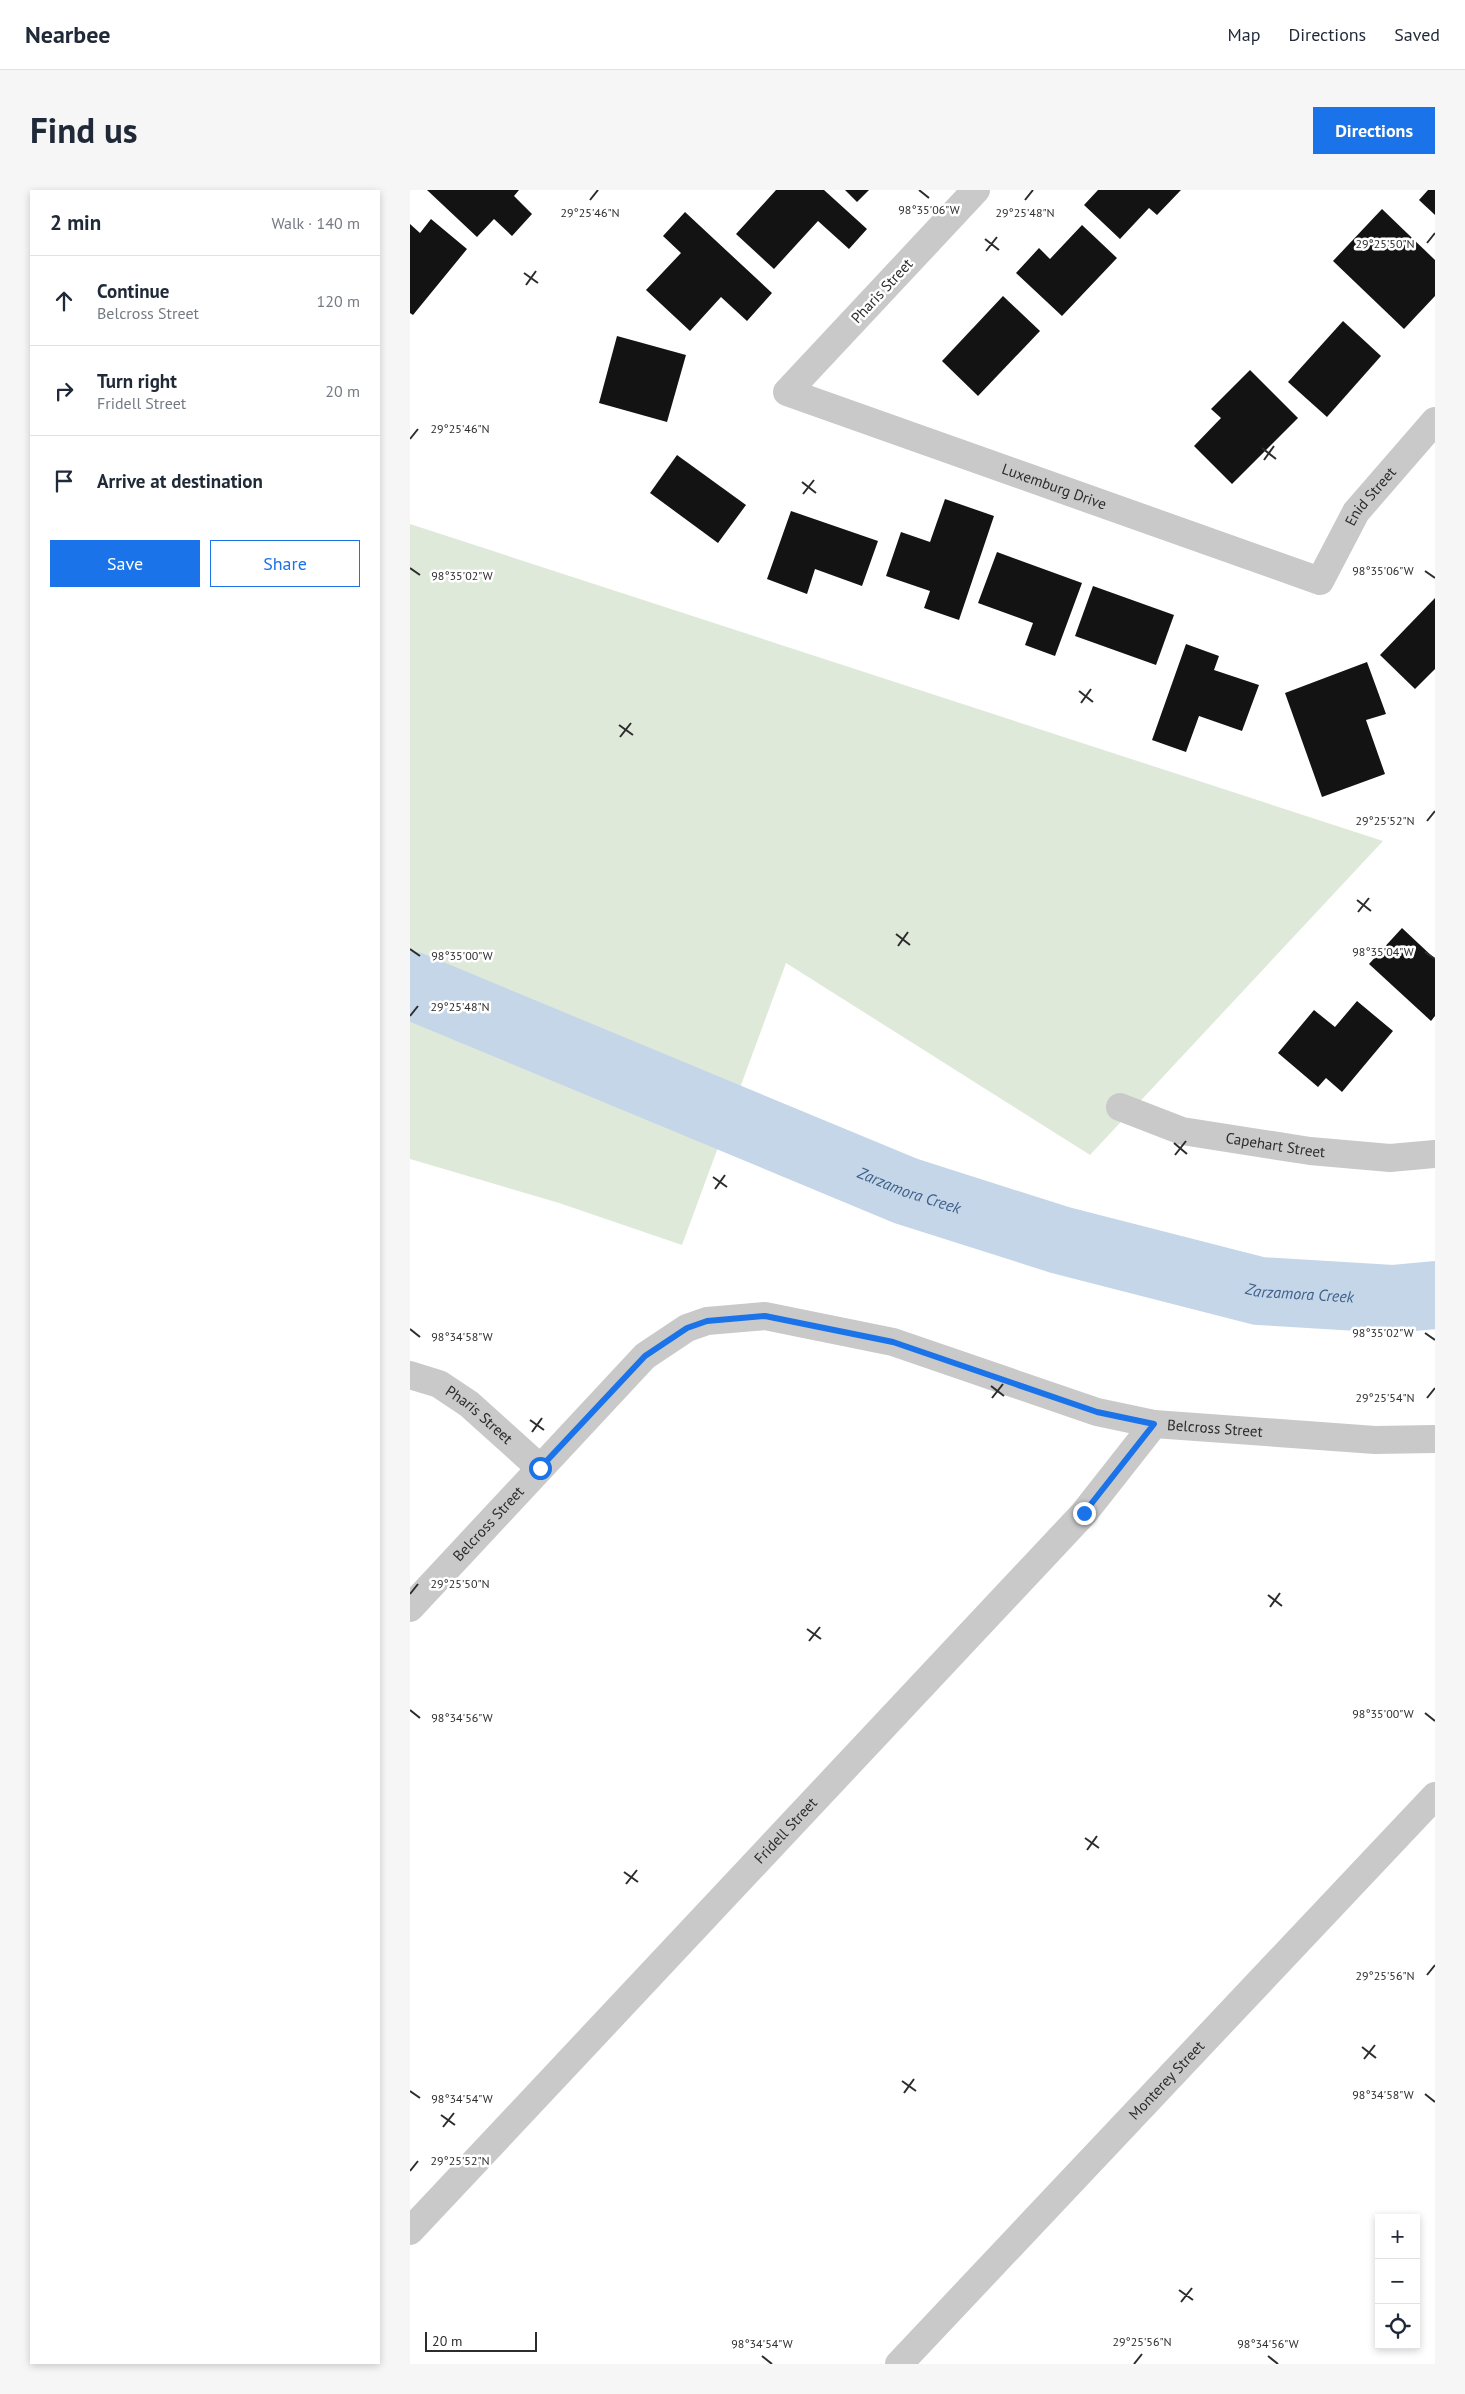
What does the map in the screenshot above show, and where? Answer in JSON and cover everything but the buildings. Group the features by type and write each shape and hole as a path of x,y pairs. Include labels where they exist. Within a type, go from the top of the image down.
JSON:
{"street":[{"name":"Pharis Street","path":"787,392 976,190"},
{"name":"Luxemburg Drive","path":"787,392 1320,581"},
{"name":"Enid Street","path":"1320,581 1356,512 1435,421"},
{"name":"Capehart Street","path":"1120,1107 1182,1131 1310,1151 1390,1158 1435,1154"},
{"name":"Belcross Street","path":"410,1608 645,1356 687,1328 707,1321 765,1316 893,1342 1097,1412 1154,1424 1374,1440 1435,1439"},
{"name":"Pharis Street","path":"410,1375 439,1384 469,1404 540,1468"},
{"name":"Fridell Street","path":"410,2231 1084,1513 1154,1424"},
{"name":"Monterey Street","path":"899,2364 1435,1796"}],"green space":[{"path":"410,524 1383,841 1090,1155 786,963 682,1245 559,1203 410,1159"}],"waterway":[{"name":"Zarzamora Creek","path":"410,985 906,1191 1060,1240 1259,1291 1392,1299 1435,1295"}],"route":[{"path":"540,1468 645,1356 687,1328 707,1321 765,1316 794,1320 893,1342 930,1357 1097,1412 1154,1424 1084,1513"}]}
